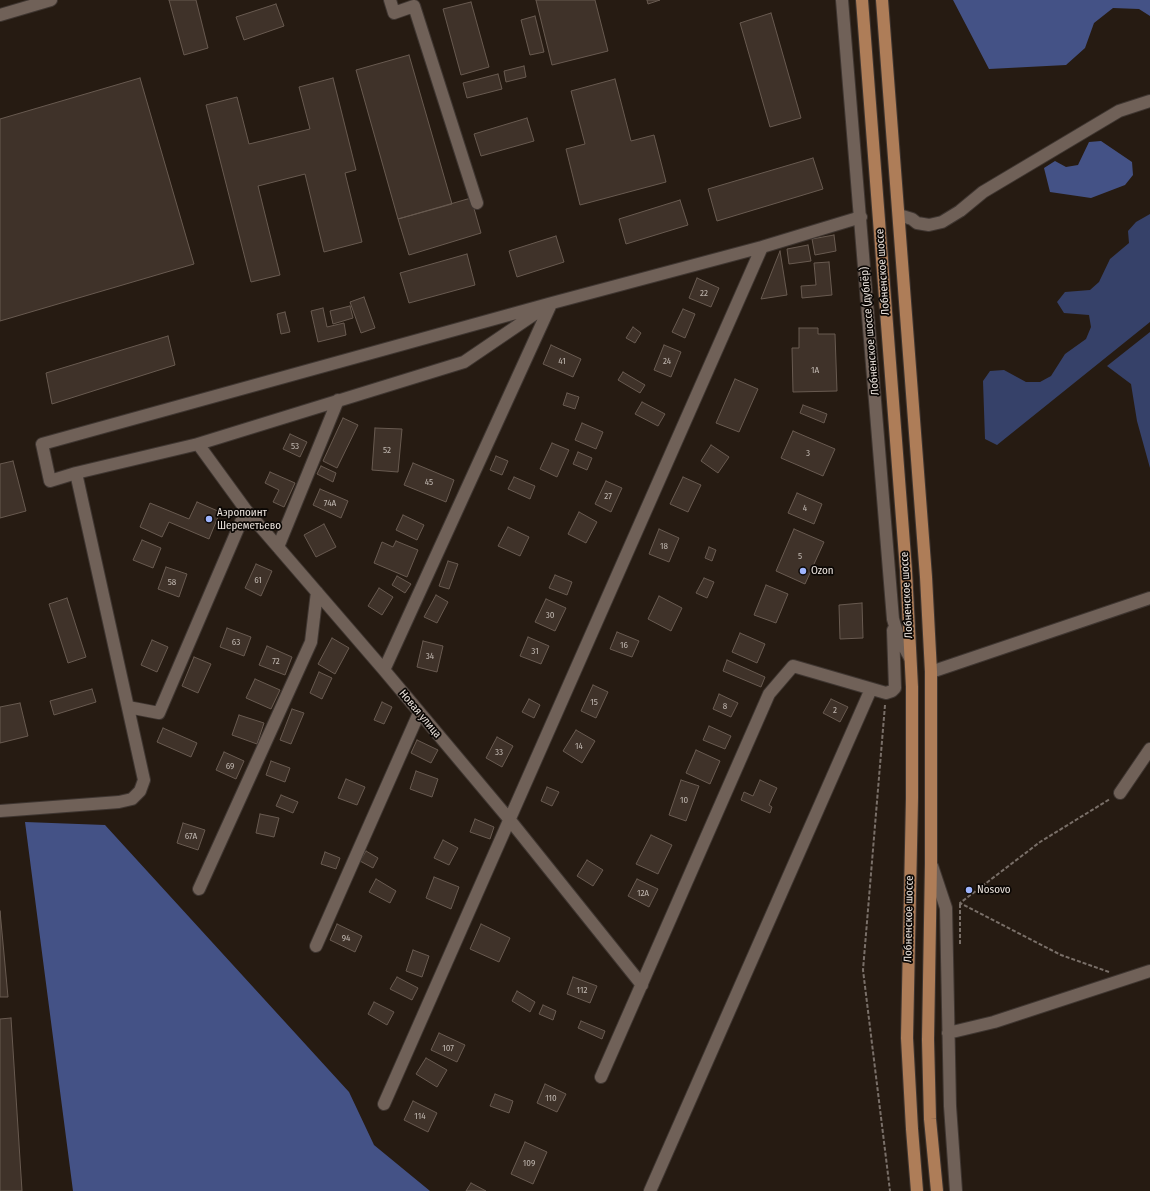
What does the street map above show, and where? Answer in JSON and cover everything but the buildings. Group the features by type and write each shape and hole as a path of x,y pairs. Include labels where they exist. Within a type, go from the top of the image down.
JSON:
{"main road":[{"name":"Лобненское шоссе","path":"862,0 906,570 910,658 912,798 907,1038 917,1191"},
{"name":"Лобненское шоссе","path":"882,0 926,577 931,672 931,863 928,1040 930,1119 937,1191"}],"street":[{"path":"0,15 51,0"},
{"path":"390,0 394,13 414,6 476,203"},
{"name":"Лобненское шоссе (дублёр)","path":"842,0 893,619 898,636 910,658"},
{"path":"899,216 912,219 917,223 929,225 942,222 960,211 983,192 1119,111 1150,100"},
{"path":"552,303 464,362 198,444 76,473 50,481 42,444 552,303 762,247 861,217"},
{"path":"384,1104 762,247"},
{"path":"384,670 552,303"},
{"path":"278,547 338,400"},
{"name":"Новая улица","path":"198,444 246,510 384,670 509,819 642,985"},
{"path":"0,811 119,802 132,798 140,791 144,780 76,473"},
{"path":"128,707 159,713 246,510"},
{"path":"199,889 311,642 317,592"},
{"path":"931,672 1150,598"},
{"path":"600,1077 642,985 769,694 793,666 886,693 895,688 893,619"},
{"path":"650,1191 871,689"},
{"path":"316,946 420,713"},
{"path":"1120,793 1150,749"},
{"path":"931,863 946,908 950,1106 956,1191"},
{"path":"948,1033 994,1022 1150,971"}],"path":[{"path":"886,693 863,970 890,1191"},
{"path":"960,903 1040,842 1120,793"},
{"path":"960,903 960,950"},
{"path":"960,903 1061,955 1127,978"},
{"path":"865,951 870,951"}],"shaded area":[{"path":"953,0 1150,0 1150,16 1139,9 1113,8 1094,23 1085,48 1066,65 989,69"},
{"path":"1101,141 1132,162 1133,175 1125,185 1091,198 1050,192 1044,168 1055,161 1066,167 1078,165 1089,142"},
{"path":"1150,214 1150,322 997,445 985,439 983,381 990,371 1004,370 1026,382 1040,382 1051,376 1065,354 1086,339 1091,327 1089,315 1064,313 1057,302 1065,292 1090,290 1099,282 1110,259 1129,243 1128,231 1136,222"},
{"path":"1150,332 1150,468 1137,421 1131,384 1107,366"},
{"path":"25,822 105,825 349,1092 374,1145 430,1191 73,1191"}],"place":[{"name":"Аэропоинт Шереметьево","path":"209,519"},
{"name":"Ozon","path":"803,571"},
{"name":"Nosovo","path":"969,890"}]}
